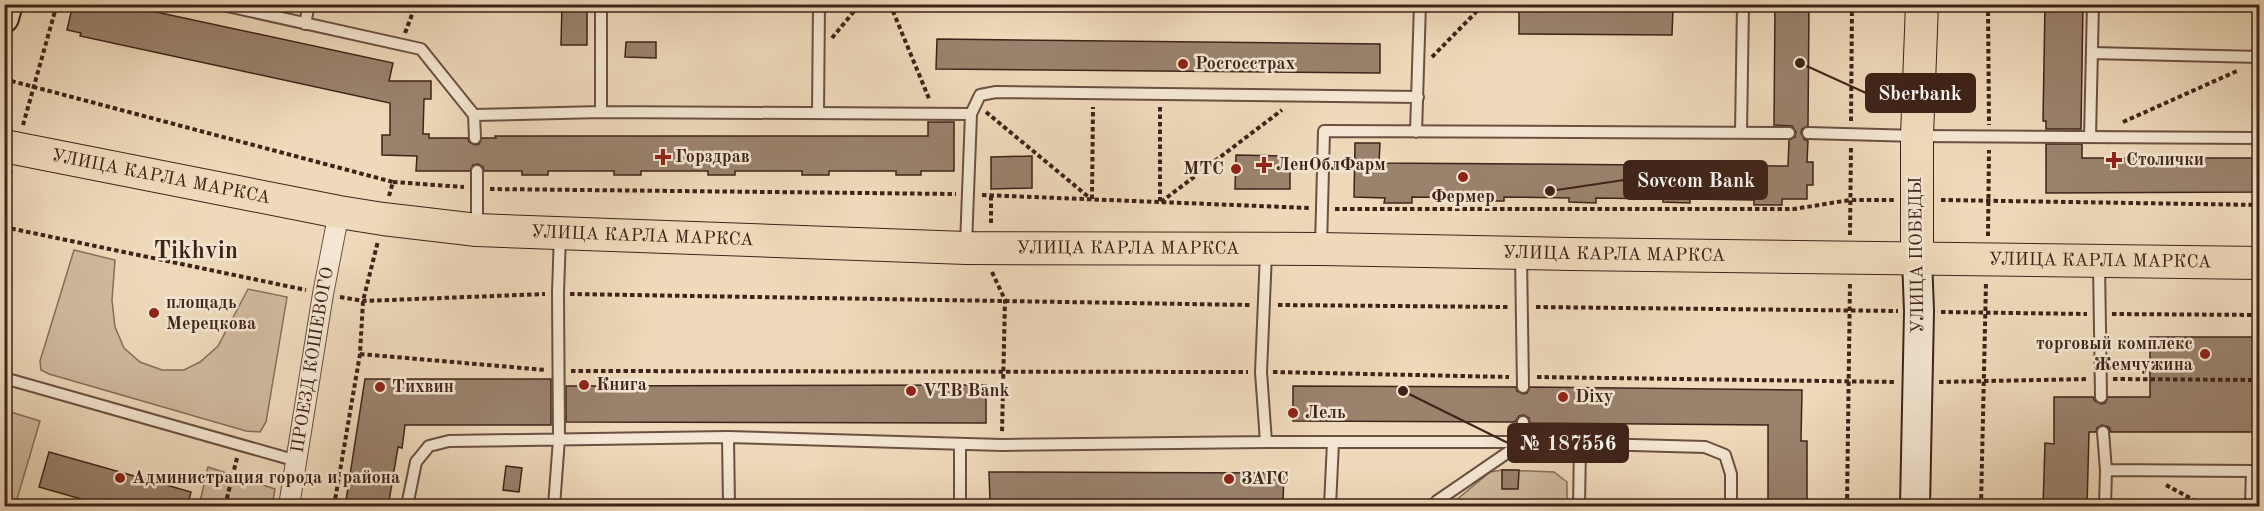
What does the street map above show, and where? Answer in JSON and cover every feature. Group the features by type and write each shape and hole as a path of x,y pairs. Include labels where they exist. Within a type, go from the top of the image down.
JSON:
{"main road":[{"name":"УЛИЦА ПОБЕДЫ","path":"1917,258 1917,136 1922,4"},
{"name":"УЛИЦА КАРЛА МАРКСА","path":"11,147 339,212 477,230 978,248 1321,249 2259,263"}],"street":[{"path":"4,18 8,4"},
{"name":"ПРОЕЗД КОШЕВОГО","path":"289,507 323,294 339,212"},
{"name":"УЛИЦА ПОБЕДЫ","path":"1915,507 1919,311 1917,258"}],"lane":[{"path":"218,4 421,49 474,115 475,138"},
{"path":"305,24 309,4"},
{"path":"601,4 601,112"},
{"path":"818,113 819,4"},
{"path":"1416,132 1420,4"},
{"path":"1741,133 1743,4"},
{"path":"2090,137 2093,4"},
{"path":"2092,53 2259,57"},
{"path":"978,248 969,194 974,109 980,95 996,92 1418,97"},
{"path":"474,115 601,112 936,114 974,109"},
{"path":"1321,249 1324,131 1789,133"},
{"path":"1808,133 2259,138"},
{"path":"477,171 477,230"},
{"path":"554,507 559,439 560,234"},
{"path":"1266,249 1261,372 1266,442"},
{"path":"1521,252 1523,382"},
{"path":"2099,260 2101,397"},
{"path":"4,378 297,462"},
{"path":"1523,422 1523,442"},
{"path":"2103,432 2106,470 2105,507"},
{"path":"728,437 729,507"},
{"path":"407,507 416,462 429,446 449,441 728,437 1002,445 1523,442 1705,447 1725,455 1731,474 1731,507"},
{"path":"1329,507 1333,442"},
{"path":"1433,507 1437,501 1523,442"},
{"path":"960,444 960,507"},
{"path":"1579,507 1580,444"},
{"path":"2106,470 2256,471 2251,507"}],"path":[{"path":"4,195 11,147 57,4"},
{"path":"400,45 416,4"},
{"path":"818,54 860,4"},
{"path":"890,4 936,114"},
{"path":"1418,71 1484,4"},
{"path":"1847,507 1851,257 1851,4"},
{"path":"1981,507 1989,201 1988,4"},
{"path":"2090,137 2238,70"},
{"path":"1092,199 1094,93"},
{"path":"1160,93 1160,202"},
{"path":"1160,202 1302,95"},
{"path":"974,109 1092,199"},
{"path":"393,182 477,189 969,194 1321,209 1794,209 1850,200 2259,205"},
{"path":"991,195 978,248 990,267 1005,300 1002,445"},
{"path":"4,227 363,301 558,293 1264,305 1919,311"},
{"path":"360,354 558,370 1261,372 1523,382 1917,382"},
{"path":"225,507 241,445"},
{"path":"2139,470 2205,507"},
{"path":"4,502 18,507"}],"shaded area":[{"path":"74,250 115,260 112,300 115,327 124,348 140,362 162,370 184,370 200,362 218,346 248,289 287,297 266,422 260,432 246,431 41,370 40,361"},
{"path":"4,410 40,421 15,506 5,506"},
{"path":"208,467 275,489 272,506 199,506"},
{"path":"1502,470 1554,472 1567,482 1567,506 1449,506 1490,472"}],"building":[{"path":"73,4 119,4 393,63 389,81 431,81 431,99 424,99 423,134 429,134 429,138 468,138 469,142 475,145 479,144 482,138 496,138 495,136 928,136 928,122 954,122 954,171 921,171 921,175 896,175 896,171 829,171 829,175 802,175 802,171 735,171 735,175 708,175 708,171 641,171 641,175 614,175 614,171 548,171 548,175 522,175 522,171 484,171 483,167 478,164 473,165 470,171 416,171 417,156 382,155 382,135 390,135 390,103 80,36 81,33 67,30"},
{"path":"562,4 587,4 587,45 561,45"},
{"path":"1775,4 1809,4 1808,126 1802,129 1801,133 1808,141 1807,162 1813,162 1813,185 1807,185 1807,199 1782,199 1782,205 1754,205 1754,200 1690,199 1690,203 1663,202 1663,199 1596,198 1596,203 1569,202 1569,198 1504,197 1504,201 1479,201 1479,198 1412,197 1412,203 1384,203 1385,198 1354,197 1355,143 1380,143 1379,163 1788,166 1789,140 1795,137 1796,132 1792,126 1774,125"},
{"path":"2045,4 2083,4 2081,129 2046,129 2046,121 2043,121"},
{"path":"1519,7 1673,8 1672,35 1519,34"},
{"path":"937,39 1380,44 1380,73 936,69"},
{"path":"626,42 656,42 656,58 625,57"},
{"path":"2046,144 2082,144 2082,158 2259,158 2259,192 2046,193"},
{"path":"1236,155 1290,156 1290,189 1235,189"},
{"path":"1032,156 1032,188 991,189 991,157"},
{"path":"2150,337 2259,337 2259,432 2111,432 2109,427 2102,425 2097,428 2096,432 2089,432 2087,507 2043,507 2045,443 2054,444 2054,397 2093,397 2101,404 2105,403 2108,397 2150,397"},
{"path":"365,379 551,379 551,425 405,425 402,448 398,447 388,507 345,507"},
{"path":"986,385 986,423 566,422 566,386"},
{"path":"1293,386 1516,387 1517,391 1523,394 1527,393 1530,387 1802,390 1801,441 1807,441 1807,507 1768,507 1768,425 1530,423 1529,418 1524,415 1519,416 1515,422 1293,421"},
{"path":"49,452 191,492 187,507 109,507 39,487"},
{"path":"506,466 522,468 519,492 503,490"},
{"path":"1502,470 1519,470 1518,489 1502,489"},
{"path":"989,472 1284,473 1283,502 990,502"}],"place":[{"name":"Sberbank","path":"1800,63"},
{"name":"Росгосстрах","path":"1183,64"},
{"name":"Горздрав","path":"663,157"},
{"name":"Столички","path":"2114,160"},
{"name":"ЛенОблФарм","path":"1264,165"},
{"name":"МТС","path":"1236,169"},
{"name":"Фермер","path":"1463,177"},
{"name":"Sovcom Bank","path":"1550,191"},
{"name":"площадь Мерецкова","path":"154,313"},
{"name":"торговый комплекс Жемчужина","path":"2205,354"},
{"name":"Книга","path":"584,385"},
{"name":"Тихвин","path":"380,387"},
{"name":"VTB Bank","path":"911,391"},
{"name":"№ 187556","path":"1403,391"},
{"name":"Dixy","path":"1563,397"},
{"name":"Лель","path":"1293,413"},
{"name":"Администрация города и района","path":"120,478"},
{"name":"ЗАГС","path":"1229,479"}],"district":[{"name":"Tikhvin","path":"196,252"}]}
